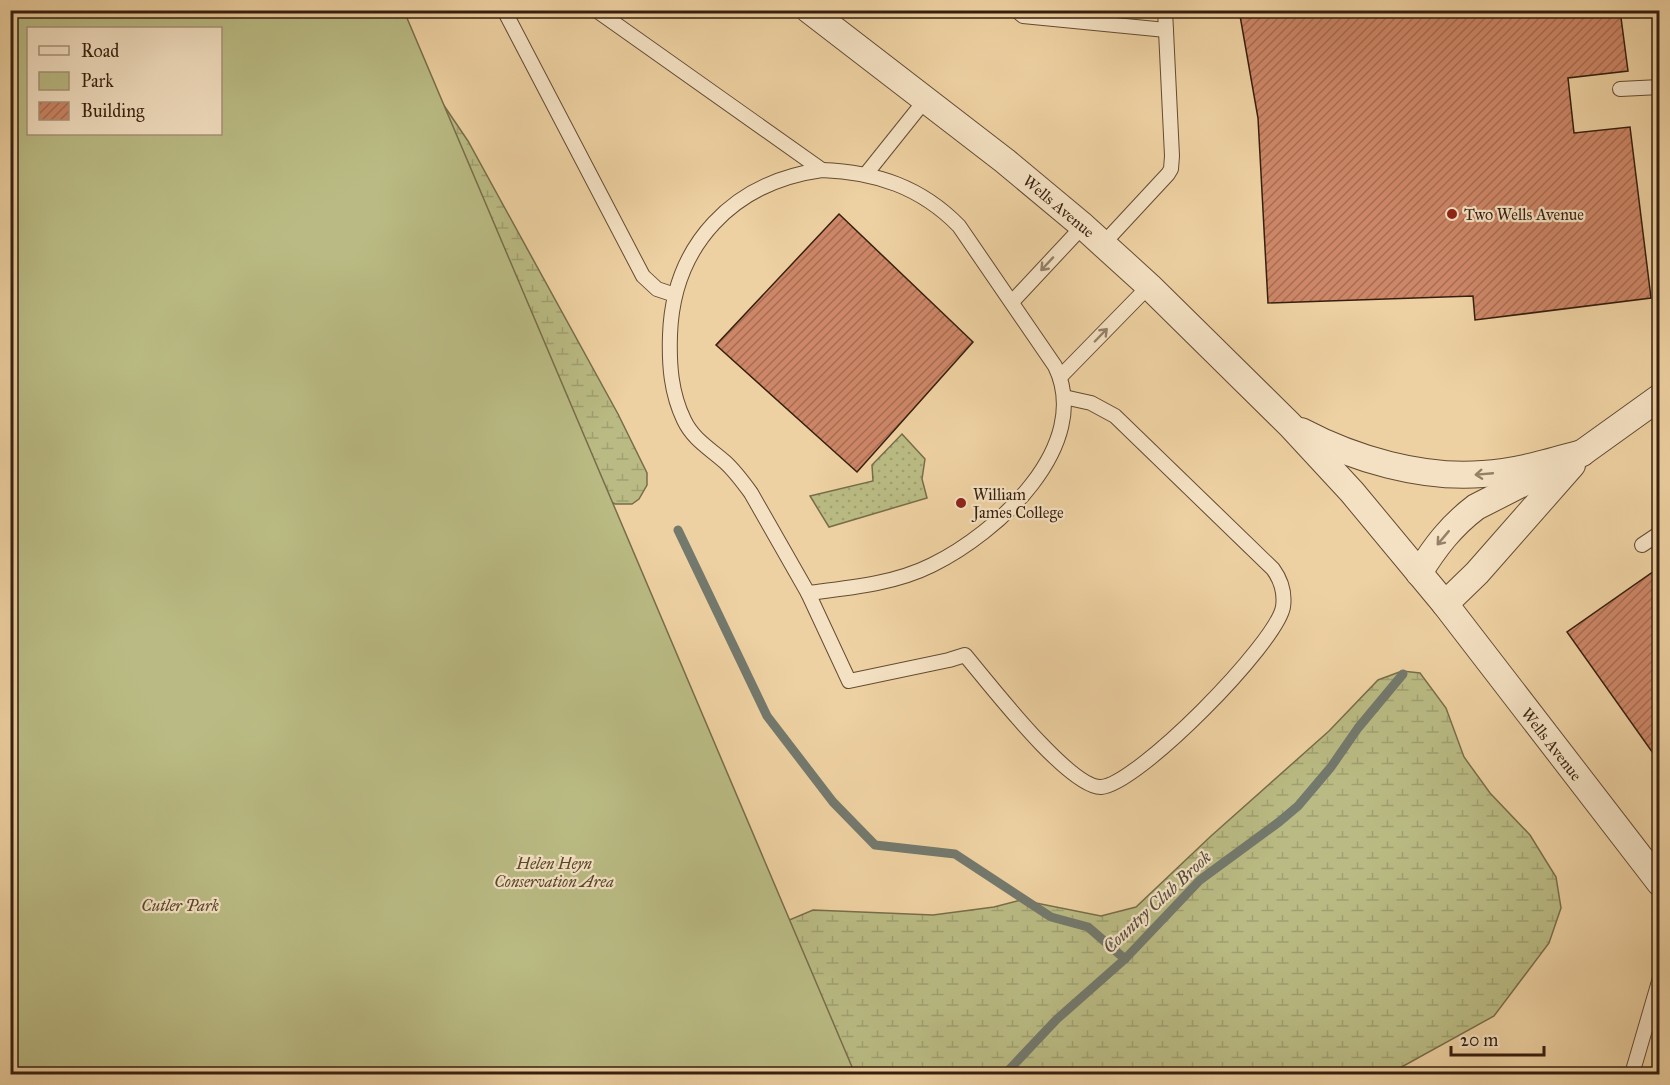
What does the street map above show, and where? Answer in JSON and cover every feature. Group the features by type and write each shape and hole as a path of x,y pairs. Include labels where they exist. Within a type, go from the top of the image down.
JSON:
{"street":[{"name":"Wells Avenue","path":"809,10 1005,161 1083,226 1149,286 1290,425 1352,492 1445,604 1659,883"},
{"name":"Wells Avenue","path":"1419,573 1436,546 1461,518 1476,507 1582,453 1659,397"},
{"name":"Wells Avenue","path":"1290,425 1337,447 1379,462 1423,471 1463,475 1532,467 1582,453"},
{"name":"Wells Avenue","path":"1445,604 1477,573 1582,453"}],"lane":[{"path":"504,10 643,276 657,290 675,295"},
{"path":"596,10 822,170"},
{"path":"1016,10 1023,16 1166,30"},
{"path":"1103,244 1171,169 1165,10"},
{"path":"1620,89 1659,87"},
{"path":"866,174 926,99"},
{"path":"807,593 886,581 931,566 972,542 1008,513 1035,480 1055,445 1063,413 1064,397 1060,377 1012,302 959,226 940,208 902,186 866,174 822,170 807,172 776,182 748,195 705,232 689,257 675,295 670,321 670,366 675,396 685,421 695,437 724,462 746,486 807,593 849,681 965,655 1051,754 1083,781 1091,785 1109,785 1118,782 1141,765 1184,728 1250,658 1279,617 1283,608 1282,586 1273,569 1115,416 1091,403 1064,397"},
{"path":"1012,302 1083,226"},
{"path":"1060,377 1149,286"},
{"path":"1642,545 1659,533"},
{"path":"1632,1074 1659,978"}],"green space":[{"name":"Helen Heyn Conservation Area","path":"10,11 404,11 855,1074 11,1074"},
{"path":"380,11 468,141 618,414 647,473 647,485 639,499 632,504 615,504 586,489"},
{"name":"Cutler Park","path":"10,19 27,135 749,937 813,910 933,915 994,907 1021,900 1101,916 1136,907 1211,836 1329,731 1378,680 1402,671 1420,673 1446,708 1464,757 1490,793 1530,835 1556,877 1561,908 1549,943 1494,1016 1398,1069 1382,1074 11,1074"},
{"path":"902,434 925,459 922,479 927,498 829,527 810,496 873,481 872,465"}],"building":[{"name":"Two Wells Avenue","path":"1239,10 1620,10 1628,71 1568,78 1574,133 1630,127 1651,298 1475,320 1473,296 1268,303 1258,118"},
{"path":"839,214 973,342 857,472 716,345"},
{"path":"1660,567 1660,763 1567,632"}],"waterway":[{"path":"678,530 767,716 833,802 875,845 955,854 1051,917 1088,927 1125,959"},
{"name":"Country Club Brook","path":"1005,1074 1057,1019 1125,959 1200,880 1298,806 1403,674"}],"place":[{"name":"Two Wells Avenue","path":"1452,214"},
{"name":"William James College","path":"961,503"}]}
